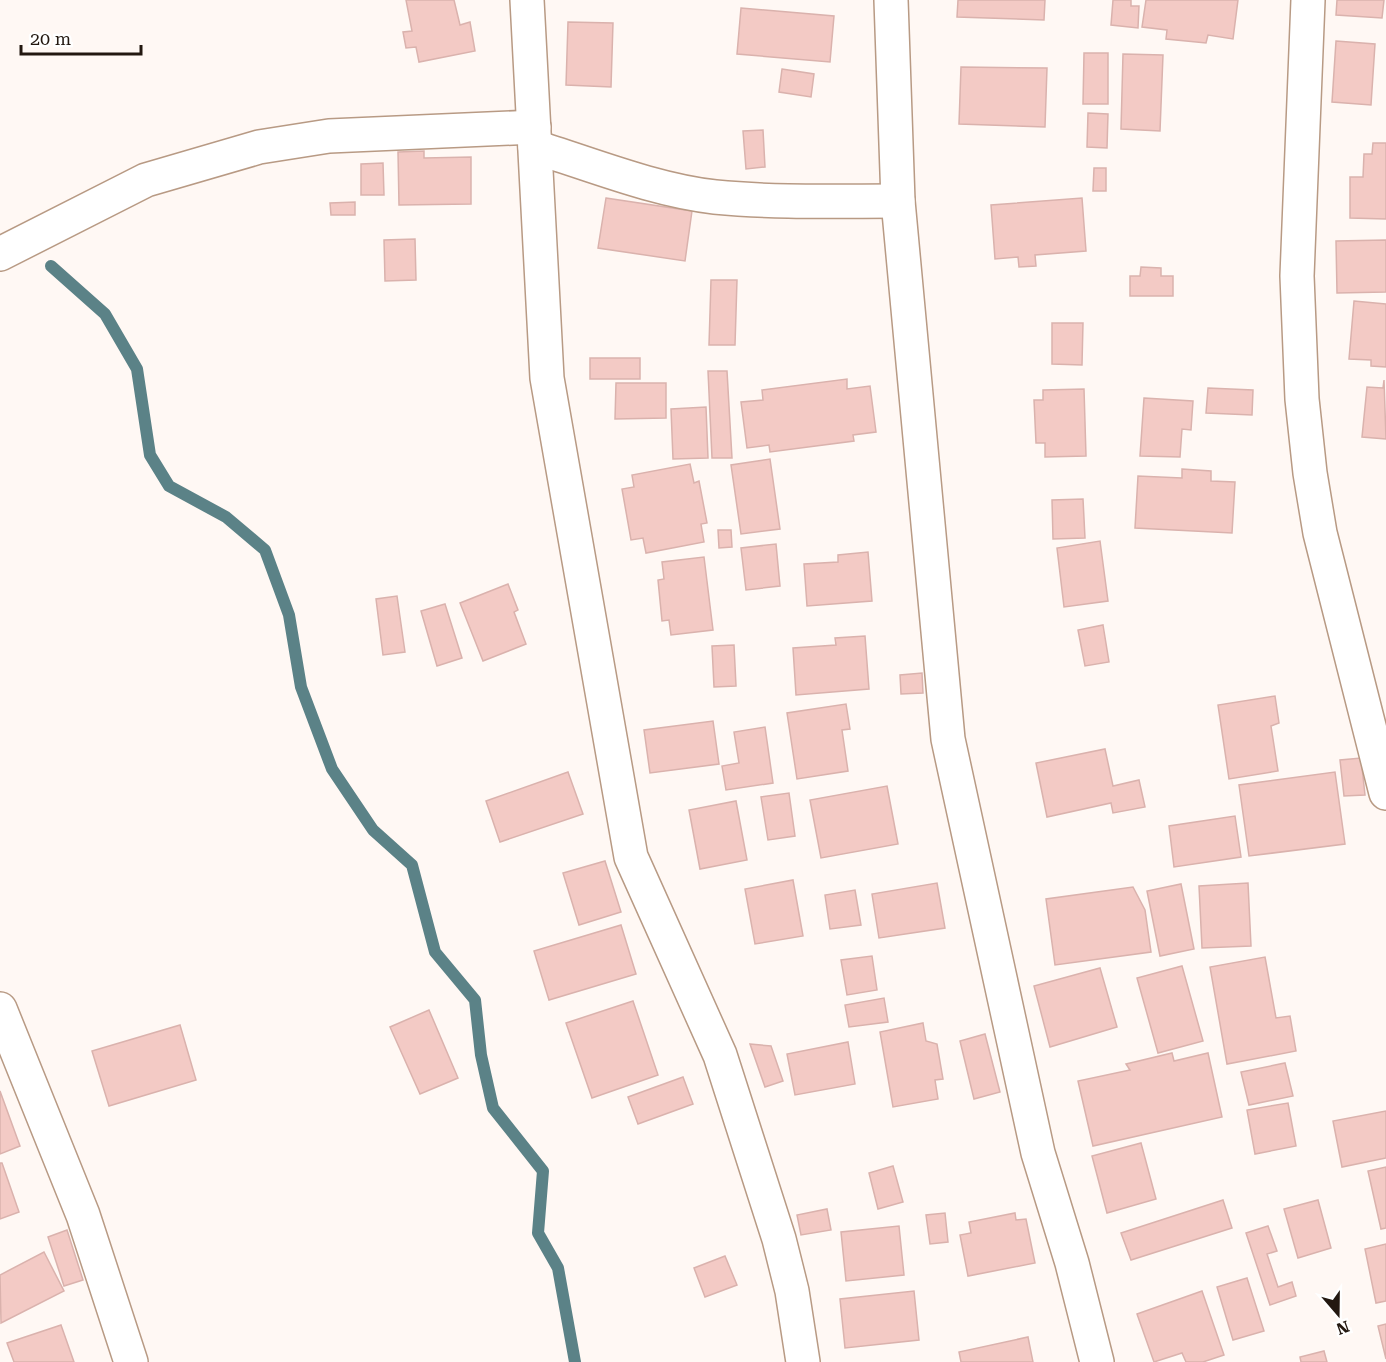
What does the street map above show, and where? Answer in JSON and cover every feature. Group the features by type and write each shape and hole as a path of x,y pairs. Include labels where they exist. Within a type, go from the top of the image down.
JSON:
{"street":[{"path":"527,0 547,378 631,857 720,1054 779,1239 792,1291 803,1362"},
{"path":"891,0 898,201 948,739 1038,1153 1072,1263 1097,1362"},
{"path":"1308,0 1297,276 1302,399 1310,473 1320,533 1386,793"},
{"path":"0,254 146,180 259,147 330,136 534,137 661,186 714,197 898,201"},
{"path":"0,1009 83,1215 131,1362"}],"building":[{"path":"406,0 454,0 460,25 470,22 475,51 419,62 416,47 406,48 403,32 412,31"},
{"path":"958,0 1045,0 1044,20 957,17"},
{"path":"1113,0 1131,0 1131,6 1139,6 1138,28 1111,25"},
{"path":"1146,0 1238,0 1233,39 1208,35 1206,43 1166,39 1167,30 1142,27"},
{"path":"1337,0 1384,0 1382,18 1336,15"},
{"path":"741,8 834,16 830,62 737,54"},
{"path":"568,22 613,23 611,87 566,85"},
{"path":"1336,41 1375,44 1371,105 1332,102"},
{"path":"1084,53 1108,53 1108,104 1083,104"},
{"path":"1123,54 1163,55 1160,131 1121,129"},
{"path":"961,67 1047,68 1045,127 959,124"},
{"path":"782,69 814,74 811,97 779,92"},
{"path":"1088,113 1108,114 1107,148 1087,147"},
{"path":"763,130 765,167 746,169 743,131"},
{"path":"1373,143 1386,143 1386,219 1350,218 1350,177 1363,177 1364,154 1372,154"},
{"path":"424,151 424,158 471,157 471,204 399,205 398,152"},
{"path":"383,163 384,195 361,195 361,164"},
{"path":"1094,168 1106,168 1106,191 1093,191"},
{"path":"606,198 692,211 685,261 598,248"},
{"path":"1082,198 1086,251 1035,255 1036,266 1019,267 1018,257 995,259 991,205"},
{"path":"355,202 355,215 331,215 330,203"},
{"path":"415,239 416,280 385,281 384,240"},
{"path":"1386,240 1386,292 1337,293 1336,241"},
{"path":"1141,267 1161,268 1161,276 1173,276 1173,296 1130,296 1130,276 1140,276"},
{"path":"711,280 737,280 735,345 709,345"},
{"path":"1354,301 1386,304 1386,367 1371,366 1371,360 1349,359"},
{"path":"1052,323 1083,323 1082,365 1052,364"},
{"path":"590,358 640,358 640,379 590,379"},
{"path":"708,371 727,371 732,458 712,458"},
{"path":"847,379 847,389 870,386 876,432 853,435 854,441 770,452 769,445 747,448 741,402 763,400 762,390"},
{"path":"1384,380 1386,439 1362,437 1367,387 1383,388"},
{"path":"616,383 666,383 666,418 615,419"},
{"path":"1208,388 1253,390 1252,415 1206,413"},
{"path":"1084,389 1086,456 1045,457 1045,443 1036,443 1034,400 1043,400 1043,390"},
{"path":"1144,398 1193,401 1191,430 1182,429 1180,457 1140,456"},
{"path":"706,407 708,458 673,459 671,409"},
{"path":"770,459 780,529 741,534 731,465"},
{"path":"690,464 694,483 699,481 707,523 701,524 704,542 646,553 643,538 631,540 622,489 634,487 632,475"},
{"path":"1182,469 1211,471 1211,481 1235,482 1232,533 1135,528 1138,476 1182,478"},
{"path":"1083,499 1085,538 1053,539 1052,500"},
{"path":"718,530 731,530 732,547 719,548"},
{"path":"1100,541 1108,601 1064,607 1057,548"},
{"path":"776,544 780,586 746,590 741,548"},
{"path":"868,552 872,601 807,606 804,564 838,562 838,555"},
{"path":"704,557 713,630 671,635 669,620 662,621 658,580 664,579 662,562"},
{"path":"508,584 518,610 514,612 526,644 483,661 460,603"},
{"path":"397,596 405,652 383,655 376,599"},
{"path":"445,604 462,658 437,666 421,611"},
{"path":"1103,625 1109,662 1085,666 1078,630"},
{"path":"865,636 869,689 796,695 793,648 836,645 835,638"},
{"path":"734,645 736,686 714,687 712,646"},
{"path":"922,673 923,693 901,694 900,675"},
{"path":"1275,696 1279,723 1271,726 1278,771 1229,779 1218,705"},
{"path":"846,704 850,729 842,730 848,771 797,779 787,713"},
{"path":"713,721 719,764 650,773 644,730"},
{"path":"765,727 773,783 726,790 722,766 739,763 734,732"},
{"path":"1105,749 1113,786 1139,780 1145,807 1113,813 1111,803 1047,817 1036,763"},
{"path":"1361,758 1365,795 1344,796 1340,760"},
{"path":"568,772 583,814 500,842 486,801"},
{"path":"1335,772 1345,844 1249,856 1239,785"},
{"path":"887,786 898,844 821,858 810,800"},
{"path":"789,793 795,836 768,840 761,797"},
{"path":"736,801 747,860 700,869 689,810"},
{"path":"1235,816 1241,857 1174,867 1169,826"},
{"path":"605,861 621,912 579,925 563,873"},
{"path":"793,880 803,936 755,944 745,889"},
{"path":"937,883 945,928 879,938 872,894"},
{"path":"1248,883 1251,946 1202,948 1199,886"},
{"path":"1181,884 1194,949 1160,956 1147,891"},
{"path":"1133,887 1145,910 1151,952 1055,965 1046,899"},
{"path":"855,890 861,925 830,929 825,895"},
{"path":"621,925 636,974 549,1000 534,951"},
{"path":"872,956 877,990 847,995 841,960"},
{"path":"1265,957 1276,1018 1290,1016 1296,1051 1227,1064 1210,967"},
{"path":"1182,966 1203,1041 1158,1053 1137,978"},
{"path":"1100,968 1117,1027 1050,1047 1034,986"},
{"path":"884,998 888,1022 849,1027 845,1005"},
{"path":"633,1001 658,1075 592,1098 566,1023"},
{"path":"429,1010 458,1078 420,1094 390,1027"},
{"path":"923,1023 926,1041 937,1044 943,1079 935,1080 938,1099 893,1107 880,1032"},
{"path":"180,1025 196,1080 109,1106 92,1051"},
{"path":"985,1034 1000,1092 974,1099 960,1041"},
{"path":"848,1042 855,1084 795,1095 787,1054"},
{"path":"750,1044 771,1046 783,1081 765,1087"},
{"path":"1172,1053 1174,1061 1208,1053 1222,1117 1093,1146 1078,1081 1130,1070 1126,1064"},
{"path":"1285,1063 1293,1096 1249,1105 1241,1072"},
{"path":"683,1077 693,1104 638,1124 628,1097"},
{"path":"0,1091 20,1146 0,1154"},
{"path":"1288,1103 1296,1146 1255,1154 1247,1110"},
{"path":"1386,1111 1386,1158 1342,1167 1333,1121"},
{"path":"1141,1143 1156,1199 1107,1213 1092,1156"},
{"path":"0,1163 2,1163 19,1212 0,1219"},
{"path":"893,1166 903,1202 878,1209 869,1173"},
{"path":"1386,1167 1386,1228 1381,1229 1368,1171"},
{"path":"1223,1200 1232,1228 1131,1260 1121,1233"},
{"path":"1318,1200 1331,1248 1298,1258 1284,1209"},
{"path":"827,1209 831,1230 801,1235 797,1215"},
{"path":"945,1213 948,1242 930,1244 926,1215"},
{"path":"1015,1213 1016,1220 1026,1219 1035,1263 968,1276 960,1235 971,1233 969,1222"},
{"path":"899,1226 904,1275 846,1281 841,1232"},
{"path":"1268,1226 1277,1251 1267,1254 1278,1287 1292,1282 1296,1296 1270,1305 1246,1233"},
{"path":"67,1230 83,1280 64,1286 48,1237"},
{"path":"1386,1244 1386,1301 1376,1303 1365,1249"},
{"path":"44,1252 64,1291 1,1323 0,1275"},
{"path":"725,1256 737,1285 705,1297 694,1268"},
{"path":"1247,1278 1264,1331 1233,1340 1217,1287"},
{"path":"914,1291 919,1340 845,1348 840,1299"},
{"path":"1202,1291 1224,1355 1203,1362 1186,1362 1182,1353 1154,1362 1137,1314"},
{"path":"1386,1324 1386,1359 1378,1326"},
{"path":"61,1325 74,1362 14,1362 7,1343"},
{"path":"1028,1337 1033,1362 961,1362 959,1352"},
{"path":"1324,1351 1327,1362 1301,1362 1300,1357"}],"waterway":[{"path":"51,266 105,314 137,369 150,455 169,486 226,517 265,550 289,615 301,687 332,769 373,830 412,865 435,952 475,1000 481,1055 493,1108 543,1171 538,1233 558,1268 575,1362"}]}
